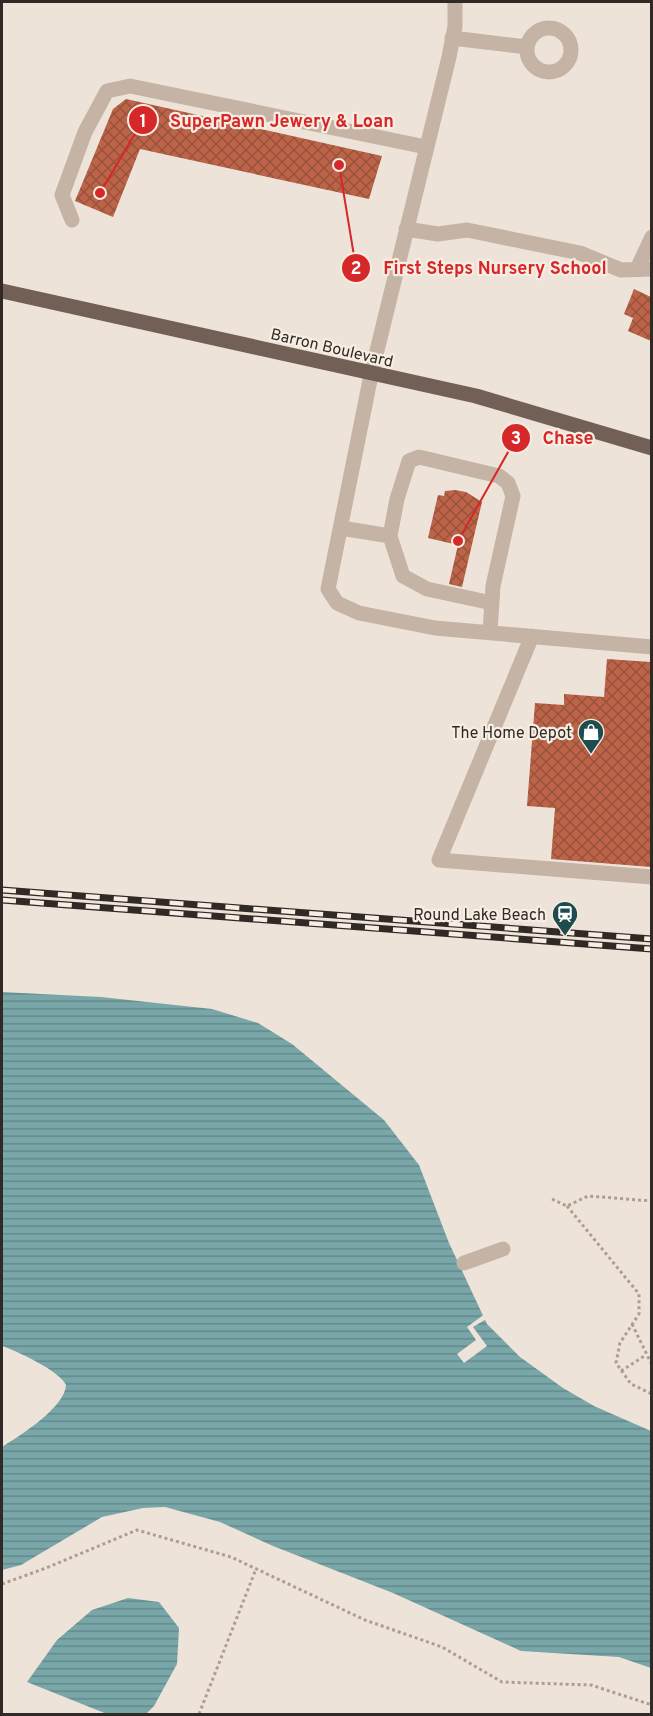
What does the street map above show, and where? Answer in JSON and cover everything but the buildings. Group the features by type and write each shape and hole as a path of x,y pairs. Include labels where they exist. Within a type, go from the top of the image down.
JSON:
{"main road":[{"name":"Barron Boulevard","path":"2,291 371,375 476,396 651,448"}],"street":[{"path":"454,2 452,38 371,375 328,589 337,603 359,613 435,628 651,647"},
{"path":"452,38 527,47"},
{"path":"72,220 62,195 85,132 108,91 130,86 426,147"},
{"path":"406,229 438,234 467,230 496,235 580,253 621,270 644,269 651,237"},
{"path":"490,632 492,603 513,496 508,483 499,476 419,457 409,460 397,499 390,536 404,576 427,589 492,603"},
{"path":"340,528 390,536"},
{"path":"532,636 439,860 651,877"},
{"path":"464,1263 503,1249"}],"path":[{"path":"567,1206 588,1196 651,1201"},
{"path":"552,1199 567,1206 639,1294 639,1314 620,1343 616,1363 631,1384 651,1394"},
{"path":"632,1324 651,1365"},
{"path":"621,1371 646,1355"},
{"path":"2,1584 46,1569 136,1530 231,1557 365,1620 442,1647 502,1682 591,1685 651,1705"},
{"path":"199,1714 256,1569"}],"water":[{"path":"2,992 101,997 212,1009 258,1023 292,1044 384,1120 419,1165 449,1243 487,1324 520,1357 563,1388 594,1406 651,1431 651,1668 619,1657 521,1651 393,1593 273,1546 220,1522 165,1507 143,1508 102,1517 21,1565 2,1570 2,1447 50,1412 64,1394 66,1385 47,1368 2,1346"},
{"path":"128,1598 159,1602 179,1628 177,1664 154,1706 146,1714 107,1714 27,1682 57,1640 92,1610"}],"pier":[{"path":"486,1313 488,1318 473,1327 487,1346 464,1363 457,1354 476,1340 467,1327"}],"railway":[{"path":"2,890 652,939"},
{"path":"2,900 652,949"}],"place":[{"name":"First Steps Nursery School","path":"339,165"},
{"name":"SuperPawn Jewery & Loan","path":"100,193"},
{"name":"Chase","path":"458,541"},
{"name":"The Home Depot","path":"591,755"},
{"name":"Round Lake Beach","path":"565,937"}]}
